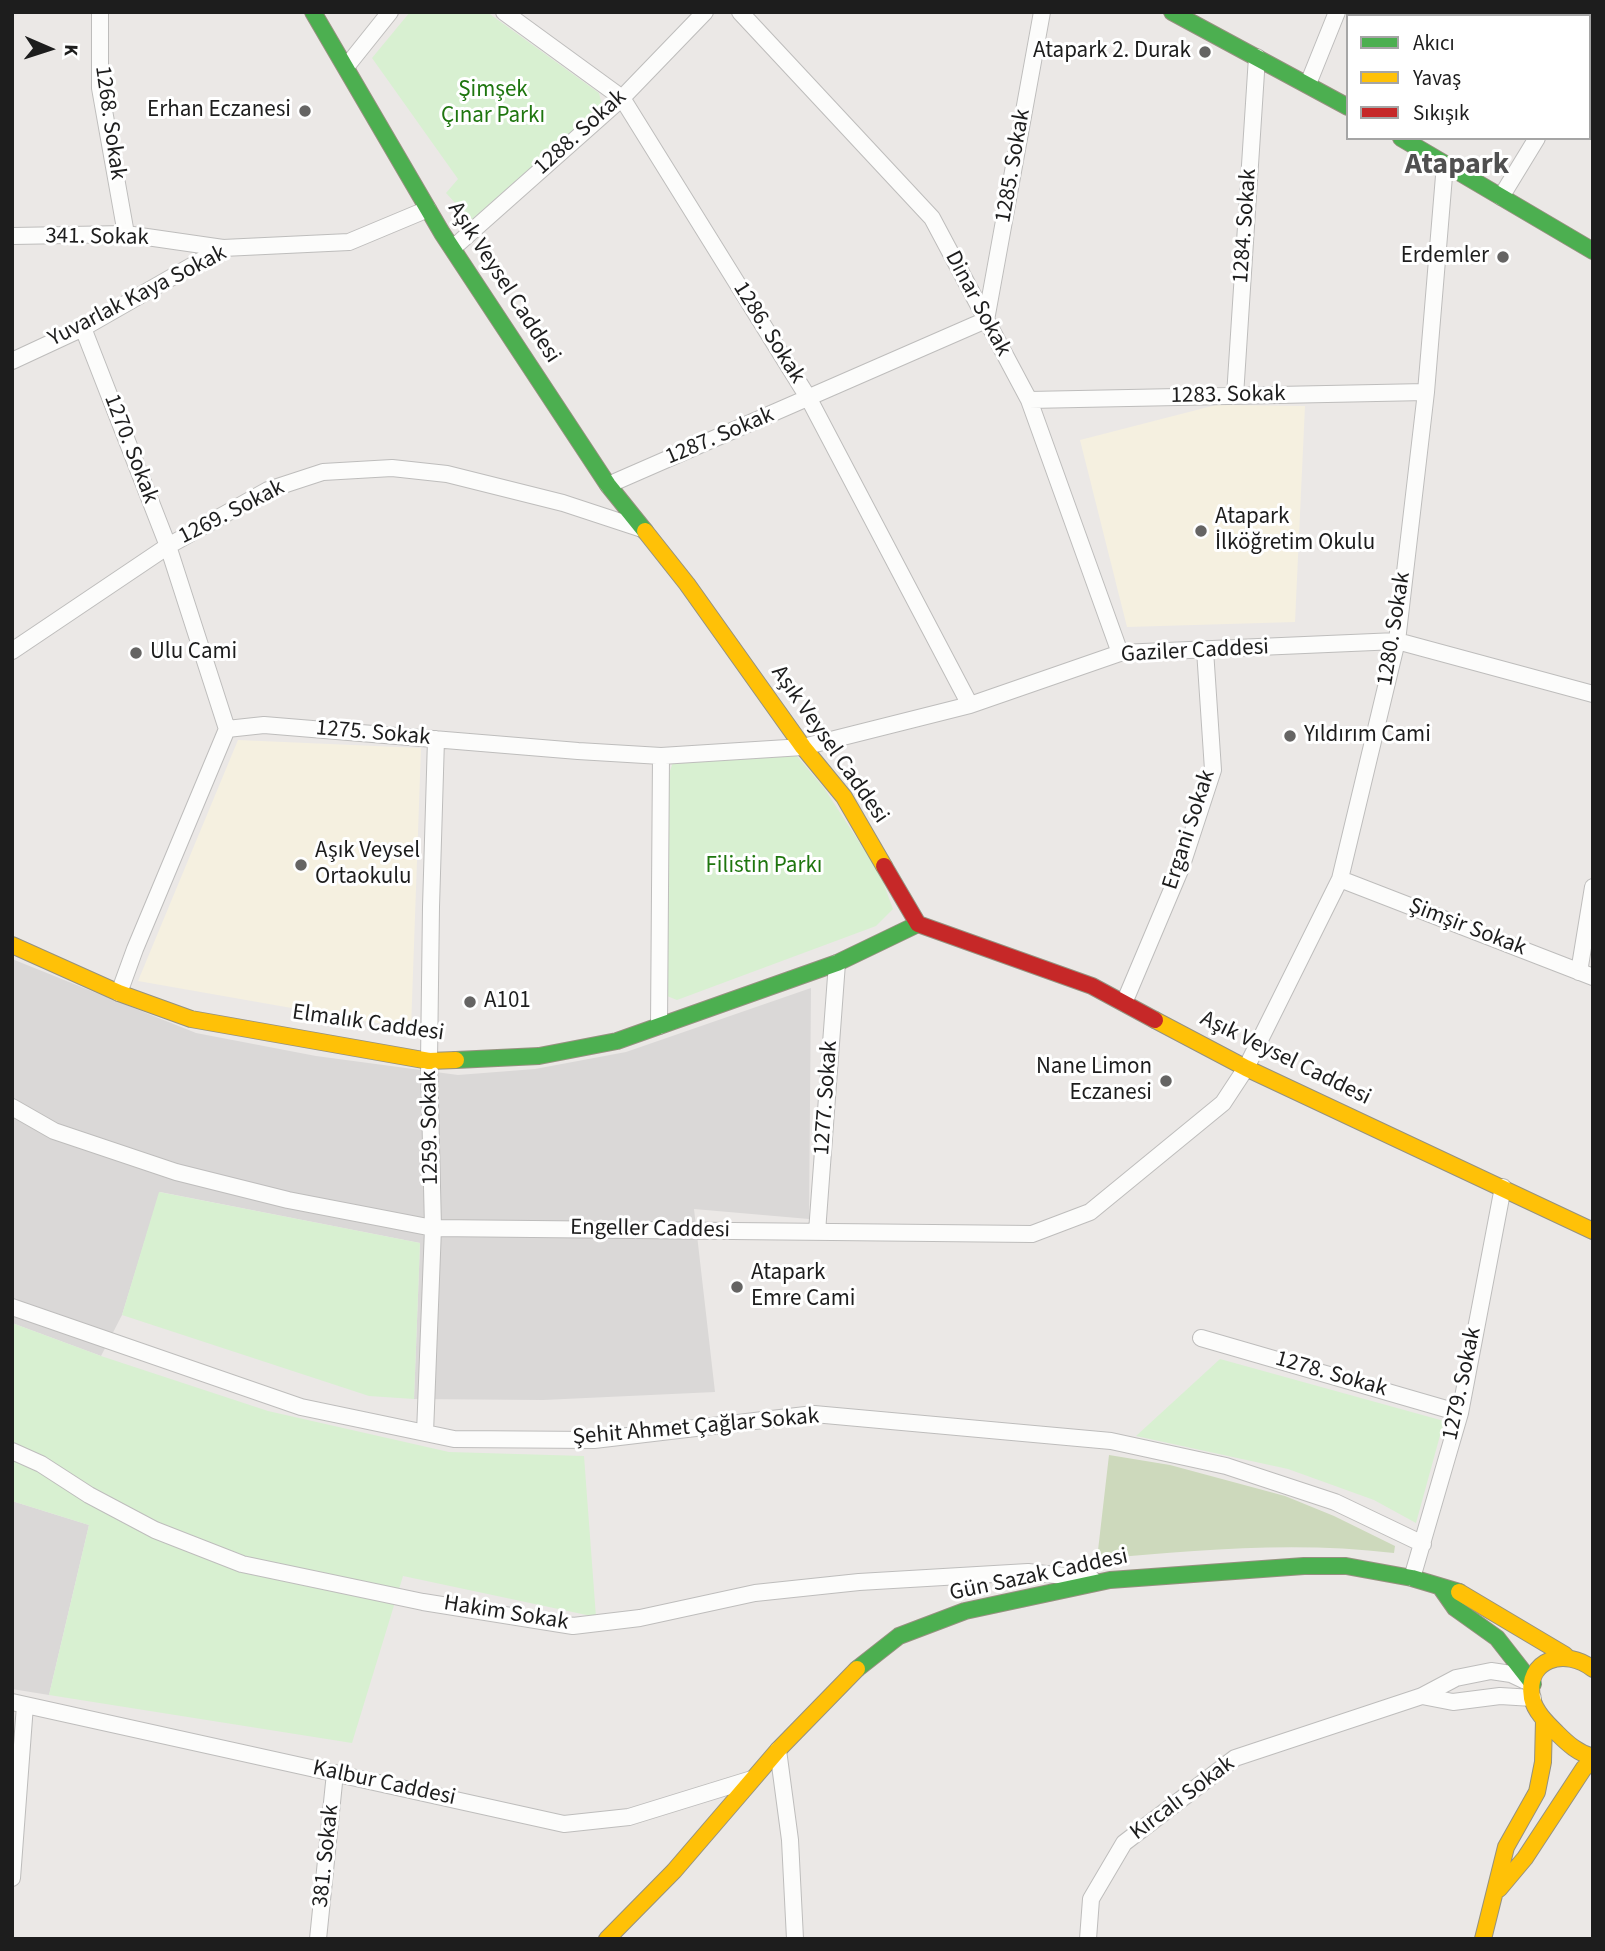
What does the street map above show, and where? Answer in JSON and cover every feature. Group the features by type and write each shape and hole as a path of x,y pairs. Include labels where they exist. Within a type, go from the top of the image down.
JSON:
{"street":[{"name":"1268. Sokak","path":"100,12 100,88 126,234"},
{"name":"Aşık Veysel Caddesi","path":"313,12 428,209 608,485 687,584 803,747 844,797 918,924 1092,986 1246,1068 1593,1231"},
{"path":"346,67 390,12"},
{"name":"1286. Sokak","path":"504,12 622,98 809,399 971,705"},
{"name":"1288. Sokak","path":"453,248 622,98 705,12"},
{"name":"Dinar Sokak","path":"740,12 932,218 1029,401 1120,653"},
{"name":"1285. Sokak","path":"986,320 1042,12"},
{"path":"1172,12 1346,106"},
{"path":"1308,83 1337,12"},
{"name":"1284. Sokak","path":"1235,396 1257,57"},
{"path":"1404,140 1593,251"},
{"path":"1501,197 1536,140"},
{"name":"1280. Sokak","path":"1246,1068 1340,879 1397,641 1426,392 1445,164"},
{"name":"Yuvarlak Kaya Sokak","path":"12,360 83,328 223,248 349,242 428,209"},
{"name":"341. Sokak","path":"12,236 126,234 223,248"},
{"name":"1287. Sokak","path":"608,485 986,320"},
{"name":"1270. Sokak","path":"83,328 168,546 227,729"},
{"name":"1283. Sokak","path":"1029,401 1426,392"},
{"name":"1269. Sokak","path":"12,651 168,546 268,490 323,472 392,468 447,474 563,503 642,530"},
{"name":"Gaziler Caddesi","path":"803,747 971,705 1120,653 1397,641 1593,694"},
{"name":"Ergani Sokak","path":"1124,1003 1181,868 1213,770 1205,650"},
{"name":"1275. Sokak","path":"227,729 264,724 661,756 803,747"},
{"path":"119,993 227,729"},
{"name":"1259. Sokak","path":"425,1433 433,1228 429,1061 430,906 436,739"},
{"path":"659,1026 661,756"},
{"name":"Şimşir Sokak","path":"1340,879 1586,975"},
{"path":"1586,975 1593,887"},
{"name":"Elmalık Caddesi","path":"12,945 119,993 191,1019 429,1061 539,1056 617,1041 837,963 918,924"},
{"name":"1277. Sokak","path":"817,1232 837,963"},
{"name":"Engeller Caddesi","path":"12,1107 54,1131 176,1172 288,1200 433,1228 1032,1234 1090,1212 1223,1103 1246,1068"},
{"name":"1279. Sokak","path":"1412,1578 1460,1413 1503,1187"},
{"name":"Şehit Ahmet Çağlar Sokak","path":"12,1307 302,1407 454,1439 594,1440 814,1414 1111,1441 1226,1466 1335,1502 1423,1544"},
{"name":"1278. Sokak","path":"1201,1338 1460,1413"},
{"name":"Hakim Sokak","path":"12,1451 41,1464 89,1495 155,1530 242,1564 423,1602 573,1626 640,1618 755,1592 859,1582 1028,1572 1110,1580"},
{"name":"Gün Sazak Caddesi","path":"607,1939 674,1871 778,1750 858,1668 899,1636 965,1611 1110,1580 1304,1566 1346,1566 1412,1578 1465,1594 1526,1633 1593,1669"},
{"path":"1441,1588 1455,1608 1497,1638 1533,1691 1544,1720 1543,1762 1537,1792 1506,1847 1483,1939"},
{"path":"1533,1691 1543,1666 1554,1657 1571,1656 1593,1647"},
{"name":"Kırcalı Sokak","path":"1088,1939 1091,1899 1124,1843 1235,1758 1422,1696 1457,1678 1491,1671 1511,1674 1533,1691"},
{"name":"Kırcalı Sokak","path":"1422,1696 1453,1702 1533,1691"},
{"path":"12,1878 19,1704"},
{"name":"Kalbur Caddesi","path":"19,1704 564,1824 629,1817 754,1779"},
{"path":"1544,1720 1572,1748 1593,1756"},
{"path":"778,1750 790,1840 794,1939"},
{"path":"1495,1894 1525,1858 1584,1768 1593,1762"},
{"name":"381. Sokak","path":"318,1939 335,1773"}],"shaded area":[{"name":"Atapark İlköğretim Okulu","path":"1216,405 1305,406 1295,622 1127,627 1080,440"},
{"name":"Aşık Veysel Ortaokulu","path":"238,740 421,748 411,1029 138,981"},
{"path":"12,959 196,1033 316,1056 458,1075 535,1069 626,1052 811,988 809,1219 694,1209 715,1392 543,1400 414,1399 420,1243 160,1192 122,1315 101,1356 12,1323"},
{"path":"12,1501 89,1525 49,1695 12,1689"}],"green space":[{"name":"Şimşek Çınar Parkı","path":"410,12 487,12 599,93 602,105 471,220 446,193 458,179 372,58"},
{"name":"Filistin Parkı","path":"796,755 824,788 880,874 893,909 876,926 677,1000 667,996 669,774 673,762"},
{"path":"159,1192 420,1243 414,1399 369,1396 122,1315"},
{"path":"12,1323 101,1356 268,1411 449,1452 584,1456 596,1617 403,1576 352,1743 49,1695 89,1525 12,1501"},
{"path":"1220,1359 1444,1421 1416,1523 1374,1500 1288,1469 1136,1436"},
{"path":"1109,1455 1170,1465 1285,1496 1395,1546 1394,1553 1283,1547 1097,1559"}],"traffic: fast":[{"path":"313,12 442,233 608,485 645,531"},
{"path":"1172,12 1346,106"},
{"path":"1404,140 1593,251"},
{"path":"456,1060 539,1056 617,1041 837,963 918,924"},
{"path":"857,1669 899,1636 965,1611 1110,1580 1304,1566 1346,1566 1412,1578 1459,1592"},
{"path":"1441,1588 1455,1608 1497,1638 1533,1684"}],"traffic: slow":[{"path":"645,531 687,584 803,747 844,797 884,866"},
{"path":"12,945 119,993 191,1019 429,1061 456,1060"},
{"path":"1155,1020 1246,1068 1593,1231"},
{"path":"1459,1592 1565,1655"},
{"path":"1593,1669 1582,1662 1560,1658 1541,1666 1531,1685 1532,1698 1542,1717 1569,1744 1593,1757"},
{"path":"607,1939 674,1871 778,1750 857,1669"},
{"path":"1483,1939 1506,1847 1537,1792 1543,1762 1544,1720"},
{"path":"1499,1889 1525,1858 1584,1768 1593,1762"}],"traffic: jam":[{"path":"884,866 918,924 1092,986 1155,1020"}],"place":[{"name":"Atapark 2. Durak","path":"1205,52"},
{"name":"Erhan Eczanesi","path":"305,111"},
{"name":"Erdemler","path":"1503,257"},
{"name":"Atapark İlköğretim Okulu","path":"1201,531"},
{"name":"Ulu Cami","path":"136,653"},
{"name":"Yıldırım Cami","path":"1290,736"},
{"name":"Aşık Veysel Ortaokulu","path":"301,865"},
{"name":"A101","path":"470,1002"},
{"name":"Nane Limon Eczanesi","path":"1166,1081"},
{"name":"Atapark Emre Cami","path":"737,1287"}],"district":[{"name":"Atapark","path":"1457,166"}]}
